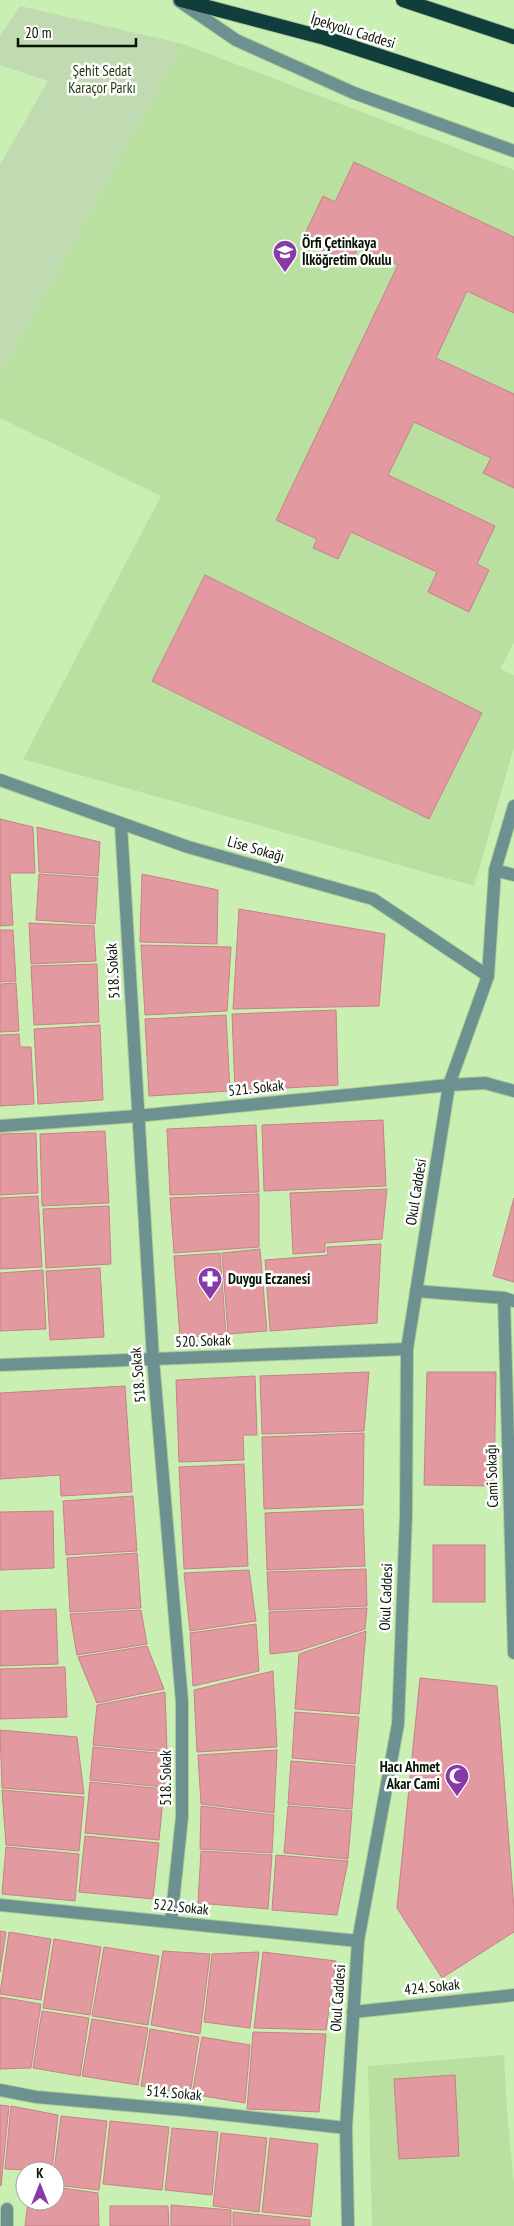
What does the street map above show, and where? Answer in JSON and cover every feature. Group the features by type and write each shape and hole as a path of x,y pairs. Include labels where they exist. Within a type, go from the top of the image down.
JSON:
{"highway":[{"name":"İpekyolu Caddesi","path":"179,0 325,38 514,100"},
{"path":"403,0 514,37"}],"street":[{"path":"179,0 236,40 354,93 514,151"},
{"name":"Lise Sokağı","path":"0,780 121,825 188,847 373,899 488,976"},
{"name":"Okul Caddesi","path":"348,2226 346,2128 358,1941 398,1724 406,1515 407,1350 449,1086 488,976 495,870 514,806"},
{"name":"518. Sokak","path":"121,825 153,1359 182,1702 182,1817 170,1922"},
{"path":"495,870 514,875"},
{"name":"521. Sokak","path":"0,1126 137,1116 449,1086 485,1084 514,1091"},
{"path":"416,1291 509,1300"},
{"name":"Cami Sokağı","path":"509,1300 514,1653"},
{"name":"520. Sokak","path":"0,1365 407,1350"},
{"name":"522. Sokak","path":"0,1905 358,1941"},
{"name":"424. Sokak","path":"353,2012 514,1995"},
{"name":"514. Sokak","path":"0,2090 36,2097 184,2110 346,2128"},
{"path":"7,2209 7,2226"}],"shaded area":[{"name":"Örfi Çetinkaya İlköğretim Okulu","path":"183,44 514,170 514,643 500,669 514,675 514,747 474,886 23,759 161,496 0,418 0,375"},
{"path":"504,2055 514,2185 514,2226 372,2226 368,2066"}],"green space":[{"name":"Şehit Sedat Karaçor Parkı","path":"20,6 183,44 0,375 0,165 48,81 0,65 0,36"}],"building":[{"path":"354,162 514,237 514,313 467,291 436,358 514,394 514,488 483,473 491,458 414,422 388,475 495,526 477,564 489,570 469,612 428,592 437,572 351,532 338,559 313,548 317,539 276,520 398,265 359,246 351,263 302,240 323,196 335,202"},
{"path":"205,575 482,713 429,819 152,681"},
{"path":"0,819 33,827 35,873 10,873 13,925 0,926"},
{"path":"37,827 100,842 98,876 39,872"},
{"path":"39,874 98,878 95,924 36,920"},
{"path":"142,874 218,890 217,944 140,942"},
{"path":"239,909 385,934 379,1006 233,1009"},
{"path":"29,923 94,926 96,961 31,964"},
{"path":"0,930 13,930 16,981 0,982"},
{"path":"141,945 231,947 227,1011 145,1015"},
{"path":"97,964 99,1022 34,1025 31,966"},
{"path":"16,983 19,1031 0,1032 0,984"},
{"path":"336,1010 338,1085 235,1091 232,1014"},
{"path":"226,1015 230,1091 149,1096 145,1019"},
{"path":"100,1025 103,1100 38,1104 34,1029"},
{"path":"19,1034 20,1047 31,1047 34,1104 0,1106 0,1035"},
{"path":"383,1120 386,1186 264,1191 262,1125"},
{"path":"256,1125 259,1192 170,1195 167,1129"},
{"path":"105,1131 109,1203 42,1206 40,1134"},
{"path":"36,1133 38,1193 0,1195 0,1134"},
{"path":"387,1189 382,1239 325,1243 325,1252 293,1254 290,1193"},
{"path":"259,1194 259,1247 174,1253 170,1198"},
{"path":"38,1196 42,1267 0,1269 0,1198"},
{"path":"514,1198 514,1282 493,1276"},
{"path":"109,1206 111,1264 46,1268 43,1209"},
{"path":"381,1244 377,1323 270,1331 265,1260 328,1255 327,1247"},
{"path":"260,1249 267,1331 228,1334 222,1253"},
{"path":"220,1253 226,1334 180,1338 174,1256"},
{"path":"100,1268 104,1337 50,1340 46,1271"},
{"path":"43,1270 46,1329 0,1331 0,1273"},
{"path":"369,1372 364,1431 262,1434 260,1376"},
{"path":"427,1372 496,1372 494,1486 424,1485"},
{"path":"255,1376 257,1435 243,1435 244,1460 179,1462 176,1380"},
{"path":"125,1386 132,1492 61,1496 60,1475 0,1479 0,1393"},
{"path":"364,1433 363,1505 264,1509 262,1437"},
{"path":"244,1464 248,1566 184,1569 179,1467"},
{"path":"133,1496 137,1551 66,1555 63,1501"},
{"path":"363,1509 365,1566 267,1570 265,1513"},
{"path":"53,1511 54,1568 0,1570 0,1512"},
{"path":"433,1545 485,1545 485,1602 433,1602"},
{"path":"137,1553 141,1608 70,1612 67,1558"},
{"path":"366,1569 367,1606 269,1610 267,1572"},
{"path":"249,1570 256,1621 190,1631 184,1573"},
{"path":"367,1608 365,1629 298,1651 270,1654 269,1612"},
{"path":"56,1609 58,1664 0,1666 0,1611"},
{"path":"141,1610 147,1644 77,1655 70,1614"},
{"path":"256,1624 259,1671 193,1686 190,1633"},
{"path":"366,1631 359,1714 295,1709 299,1654"},
{"path":"147,1646 164,1689 97,1703 78,1657"},
{"path":"65,1667 67,1717 0,1719 0,1669"},
{"path":"273,1671 277,1747 197,1752 194,1690"},
{"name":"Hacı Ahmet Akar Cami","path":"420,1678 497,1686 514,1909 514,1932 442,1978 397,1908"},
{"path":"165,1692 167,1752 93,1745 97,1705"},
{"path":"295,1712 359,1717 355,1764 292,1758"},
{"path":"0,1730 77,1737 84,1794 2,1788"},
{"path":"93,1747 167,1754 164,1787 90,1780"},
{"path":"277,1750 274,1813 201,1804 198,1755"},
{"path":"291,1761 355,1766 352,1809 288,1804"},
{"path":"90,1782 164,1789 159,1840 85,1833"},
{"path":"2,1790 84,1797 79,1851 6,1845"},
{"path":"201,1806 274,1815 272,1853 200,1849"},
{"path":"288,1806 352,1811 348,1859 284,1853"},
{"path":"85,1836 159,1843 153,1899 79,1892"},
{"path":"6,1847 79,1854 75,1901 2,1894"},
{"path":"201,1851 272,1855 268,1909 198,1903"},
{"path":"276,1855 348,1861 337,1915 272,1910"},
{"path":"0,1931 6,1932 0,1972"},
{"path":"9,1932 51,1939 41,2000 0,1994"},
{"path":"54,1939 101,1947 90,2015 43,2008"},
{"path":"104,1947 159,1956 148,2025 92,2016"},
{"path":"163,1951 210,1954 200,2034 151,2025"},
{"path":"259,1952 250,2028 204,2022 212,1954"},
{"path":"263,1952 336,1961 326,2030 254,2028"},
{"path":"0,1997 41,2004 31,2068 0,2069"},
{"path":"42,2011 89,2018 80,2076 33,2068"},
{"path":"92,2019 148,2028 138,2085 82,2076"},
{"path":"150,2029 199,2037 190,2094 141,2086"},
{"path":"253,2032 326,2034 319,2112 247,2109"},
{"path":"202,2037 250,2045 245,2103 192,2094"},
{"path":"455,2075 459,2156 399,2159 394,2079"},
{"path":"0,2105 9,2106 1,2186 0,2185"},
{"path":"11,2106 58,2115 53,2161 15,2161 15,2169 5,2169"},
{"path":"61,2116 107,2121 99,2190 65,2186 65,2161 55,2161"},
{"path":"110,2121 169,2127 162,2190 103,2184"},
{"path":"172,2128 218,2132 212,2195 165,2190"},
{"path":"221,2133 267,2138 259,2212 213,2206"},
{"path":"270,2138 318,2144 311,2217 262,2212"},
{"path":"65,2188 98,2193 99,2226 25,2226 27,2211 65,2211"},
{"path":"171,2205 231,2210 231,2226 171,2226"},
{"path":"110,2206 168,2206 169,2226 110,2226"},
{"path":"233,2212 310,2220 310,2226 233,2226"}],"place":[{"name":"Örfi Çetinkaya İlköğretim Okulu","path":"285,273"},
{"name":"Duygu Eczanesi","path":"210,1300"},
{"name":"Hacı Ahmet Akar Cami","path":"457,1797"}]}
